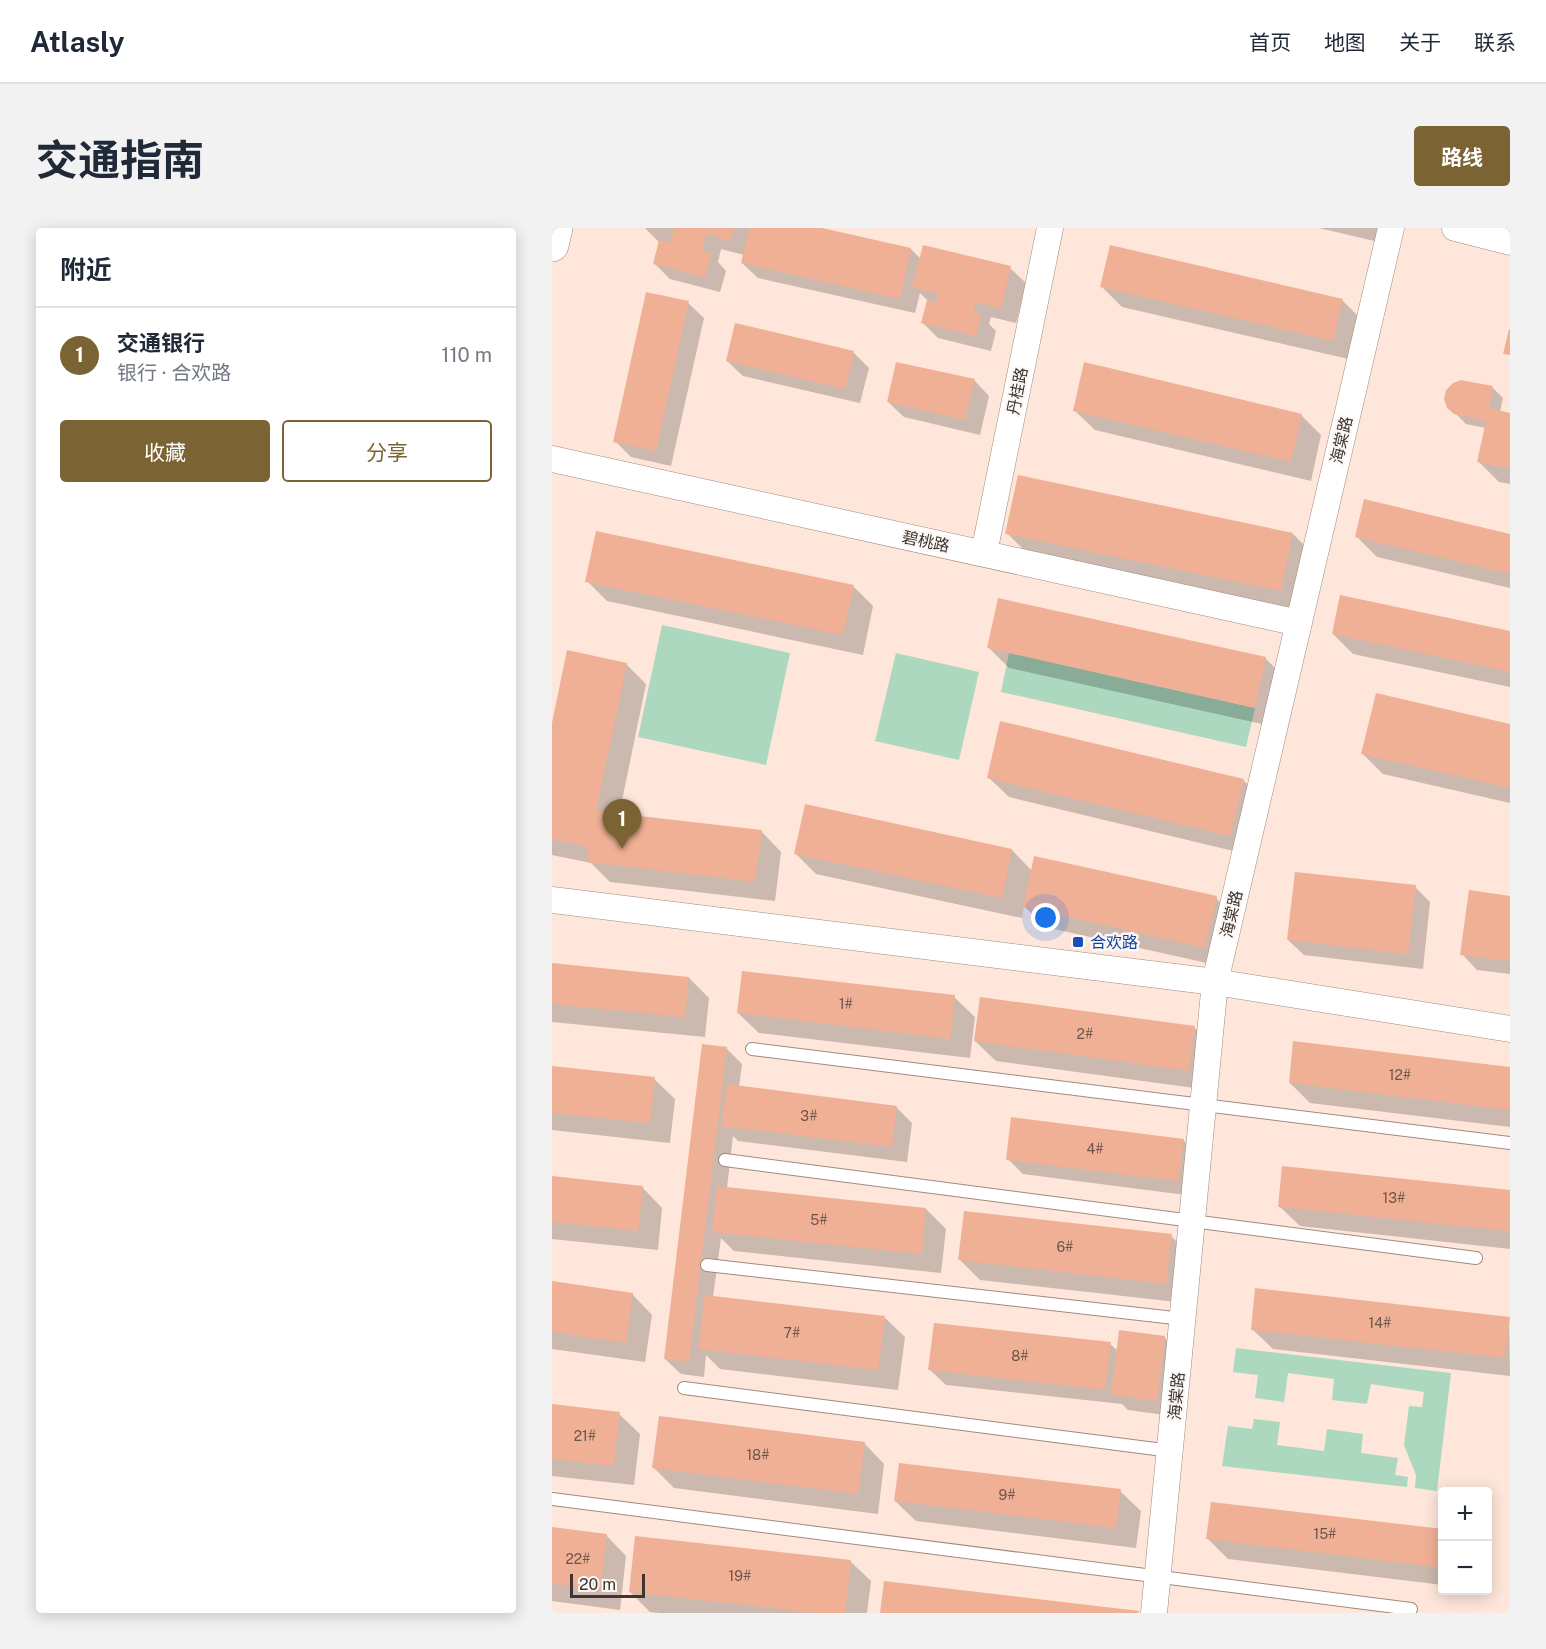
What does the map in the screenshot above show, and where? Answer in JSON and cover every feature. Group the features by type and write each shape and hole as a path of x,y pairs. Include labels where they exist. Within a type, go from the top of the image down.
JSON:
{"street":[{"path":"552,245 556,228"},
{"name":"丹桂路","path":"984,554 1050,228"},
{"name":"海棠路","path":"1154,1613 1215,982 1391,228"},
{"path":"1455,228 1510,242"},
{"name":"碧桃路","path":"552,459 1299,623"},
{"path":"552,900 1215,982 1510,1029"}],"lane":[{"path":"752,1049 1510,1143"},
{"path":"725,1160 1476,1258"},
{"path":"707,1265 1184,1319"},
{"path":"684,1388 1171,1451"},
{"path":"552,1499 1411,1609"}],"green space":[{"path":"662,625 790,653 766,765 638,737"},
{"path":"896,653 979,672 959,760 875,741"},
{"path":"1009,653 1255,708 1246,747 1001,692"},
{"path":"1236,1348 1451,1373 1437,1491 1415,1488 1416,1475 1404,1445 1409,1406 1422,1407 1424,1392 1371,1384 1367,1404 1332,1400 1334,1379 1288,1373 1284,1402 1255,1398 1258,1375 1233,1372"},
{"path":"1254,1419 1280,1422 1277,1445 1324,1451 1327,1429 1363,1434 1361,1453 1398,1458 1395,1475 1408,1477 1407,1487 1222,1466 1228,1426 1252,1429"}],"building":[{"path":"674,228 734,228 730,241 706,234 702,251 711,254 705,277 653,264 659,240 670,243"},
{"path":"749,228 822,228 911,248 900,299 741,263"},
{"path":"923,245 1011,266 1001,309 976,302 973,312 981,314 976,336 921,323 927,300 936,303 939,294 912,287"},
{"path":"1110,245 1343,299 1333,341 1100,287"},
{"path":"646,292 689,301 656,451 613,442"},
{"path":"735,323 854,351 845,389 726,361"},
{"path":"1510,329 1510,355 1503,354"},
{"path":"896,362 975,379 965,420 887,402"},
{"path":"1084,362 1302,414 1291,462 1073,411"},
{"path":"1461,380 1493,386 1489,408 1510,413 1510,469 1477,462 1486,421 1454,414 1447,408 1444,399 1446,390 1453,383"},
{"path":"1018,475 1293,533 1281,591 1005,534"},
{"path":"1364,499 1510,534 1510,574 1355,537"},
{"path":"596,531 854,585 843,635 585,582"},
{"path":"1340,595 1510,631 1510,672 1332,634"},
{"path":"998,598 1266,657 1255,708 987,648"},
{"path":"567,650 627,663 596,811 762,830 755,882 588,862 588,847 552,839 552,723"},
{"path":"1376,693 1510,724 1510,788 1361,754"},
{"path":"1000,721 1244,779 1230,836 987,778"},
{"path":"805,804 1012,849 1002,898 794,854"},
{"path":"1034,856 1217,896 1205,948 1023,907"},
{"path":"1295,872 1416,885 1408,954 1287,940"},
{"path":"1469,890 1510,896 1510,961 1460,955"},
{"path":"552,963 689,977 685,1017 552,1004"},
{"path":"742,971 955,995 950,1039 737,1013"},
{"path":"980,997 1195,1026 1189,1071 974,1041"},
{"path":"1293,1041 1510,1067 1510,1110 1289,1083"},
{"path":"702,1044 727,1047 689,1362 664,1359"},
{"path":"552,1066 655,1077 650,1123 552,1113"},
{"path":"727,1084 897,1106 892,1147 721,1126"},
{"path":"1011,1117 1184,1139 1178,1181 1006,1160"},
{"path":"1282,1166 1510,1190 1510,1231 1278,1207"},
{"path":"552,1176 643,1186 638,1231 552,1222"},
{"path":"717,1186 926,1208 922,1254 712,1232"},
{"path":"964,1211 1172,1234 1166,1284 958,1260"},
{"path":"552,1281 633,1293 626,1343 552,1332"},
{"path":"1255,1288 1510,1317 1505,1358 1251,1330"},
{"path":"705,1295 885,1316 878,1370 698,1349"},
{"path":"934,1323 1111,1342 1105,1390 928,1370"},
{"path":"1119,1330 1165,1336 1157,1401 1111,1395"},
{"path":"552,1404 620,1412 614,1466 552,1459"},
{"path":"659,1416 865,1442 858,1494 652,1468"},
{"path":"899,1463 1121,1489 1116,1528 894,1501"},
{"path":"1211,1502 1438,1528 1438,1567 1206,1539"},
{"path":"552,1527 607,1534 600,1590 552,1584"},
{"path":"635,1536 851,1560 845,1613 815,1613 629,1592"},
{"path":"884,1581 1139,1611 1138,1613 880,1613"}],"place":[{"name":"交通银行","path":"622,849"},
{"name":"合欢路","path":"1078,942"}]}
